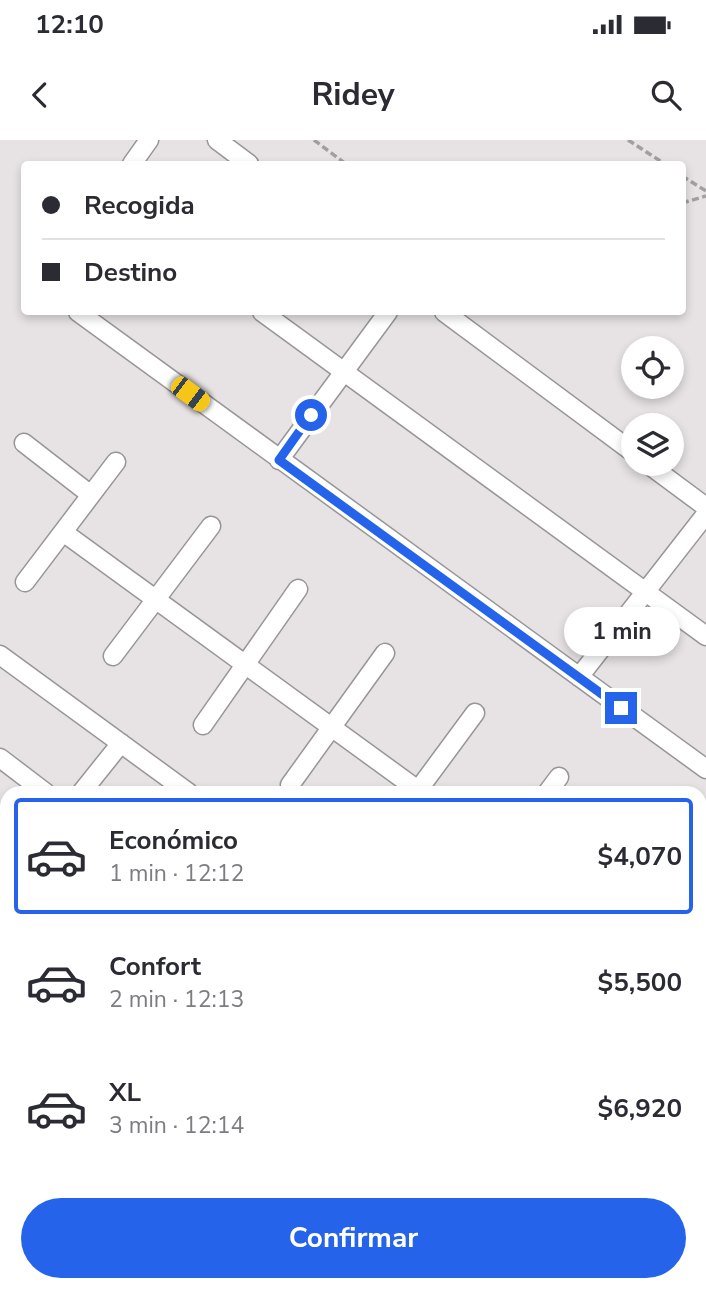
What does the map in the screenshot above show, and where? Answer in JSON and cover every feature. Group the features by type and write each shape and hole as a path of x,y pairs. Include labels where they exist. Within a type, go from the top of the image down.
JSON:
{"street":[{"path":"134,161 149,140"},
{"path":"217,140 245,161"},
{"path":"82,315 706,769"},
{"path":"265,315 706,636"},
{"path":"279,460 386,315"},
{"path":"448,315 621,443"},
{"path":"24,443 92,495"},
{"path":"25,582 116,462"},
{"path":"579,677 706,512 706,507 664,476"},
{"path":"113,656 211,526"},
{"path":"63,532 411,786"},
{"path":"203,724 298,589"},
{"path":"290,785 385,653"},
{"path":"0,655 179,786"},
{"path":"423,786 475,713"},
{"path":"87,786 121,743"},
{"path":"0,758 37,786"},
{"path":"552,786 558,777"}],"path":[{"path":"314,140 342,161"},
{"path":"628,140 660,161"},
{"path":"686,179 706,193"},
{"path":"686,202 706,193"}],"route":[{"path":"311,415 279,460 621,708"}]}
